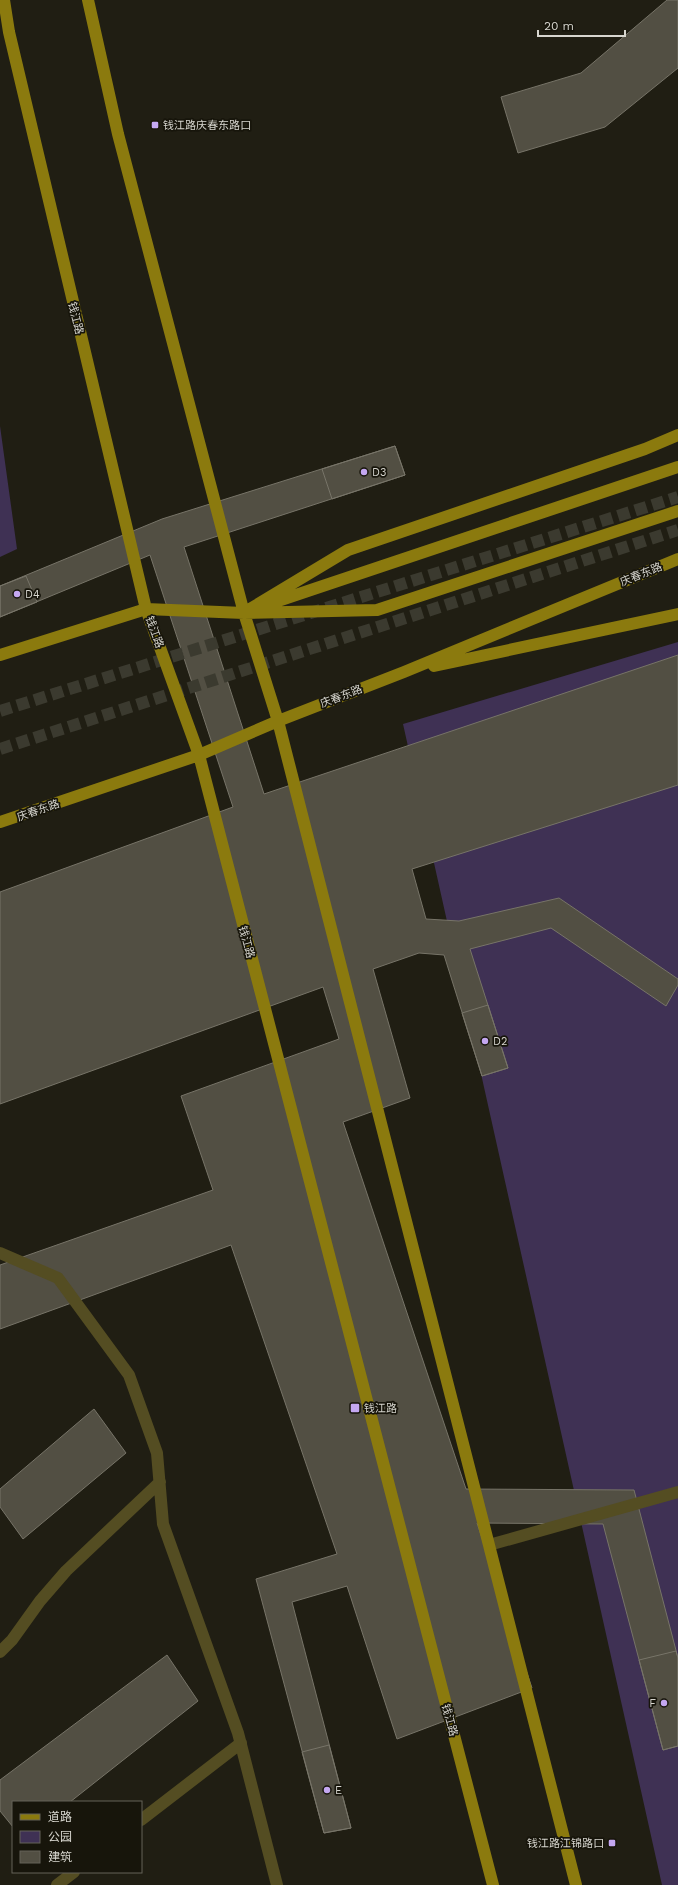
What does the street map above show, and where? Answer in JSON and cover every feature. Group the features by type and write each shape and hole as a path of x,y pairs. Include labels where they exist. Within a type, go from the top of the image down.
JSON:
{"main road":[{"name":"钱江路","path":"4,0 9,32 46,192 146,608 199,755 493,1885"},
{"path":"88,0 118,134 244,613 278,721 576,1885"},
{"path":"244,613 348,550 645,449 678,435"},
{"path":"244,613 678,467"},
{"path":"0,655 146,608 244,613 378,610 678,511"},
{"name":"庆春东路","path":"0,822 199,755 278,721 404,672 678,558"},
{"path":"404,672 678,614"}],"lane":[{"path":"645,449 678,442"},
{"path":"0,1253 58,1278 129,1375 157,1453 163,1524 241,1743 277,1885"},
{"path":"0,1652 12,1640 40,1601 66,1571 160,1482"},
{"path":"489,1545 678,1492"},
{"path":"142,1819 241,1743"},
{"path":"57,1885 73,1873"}],"green space":[{"path":"0,426 17,549 0,557"},
{"path":"678,642 678,1885 662,1885 403,724"}],"building":[{"path":"667,0 678,0 678,68 605,127 518,153 501,97 581,73"},
{"name":"钱江路","path":"395,446 405,475 184,547 264,794 678,655 678,785 412,869 426,919 459,921 559,898 678,979 678,985 666,1006 551,928 470,949 508,1068 482,1076 444,955 419,953 373,969 410,1098 343,1122 466,1489 634,1490 678,1658 678,1746 663,1750 603,1524 477,1523 532,1688 397,1739 347,1586 292,1602 351,1828 324,1833 256,1579 337,1554 231,1245 0,1329 0,1265 213,1190 181,1096 339,1039 323,987 0,1104 0,892 233,807 150,555 0,617 0,586 162,519"},
{"name":"D3","path":"395,446 405,475 332,499 322,469"},
{"name":"D4","path":"26,576 37,602 0,617 0,586"},
{"name":"D2","path":"488,1005 508,1068 482,1076 462,1013"},
{"path":"94,1409 126,1453 23,1539 0,1507 0,1489"},
{"name":"F","path":"676,1651 678,1658 678,1746 663,1750 639,1660"},
{"path":"167,1655 198,1701 71,1801 12,1801 12,1826 0,1811 0,1780"},
{"name":"E","path":"329,1745 351,1828 324,1833 302,1752"}],"tunnel":[{"path":"0,711 678,497"},
{"path":"0,749 678,530"}],"place":[{"name":"钱江路庆春东路口","path":"155,125"},
{"name":"D3","path":"364,472"},
{"name":"D4","path":"17,594"},
{"name":"D2","path":"485,1041"},
{"name":"钱江路","path":"355,1408"},
{"name":"F","path":"664,1703"},
{"name":"E","path":"327,1790"},
{"name":"钱江路江锦路口","path":"612,1843"}]}
